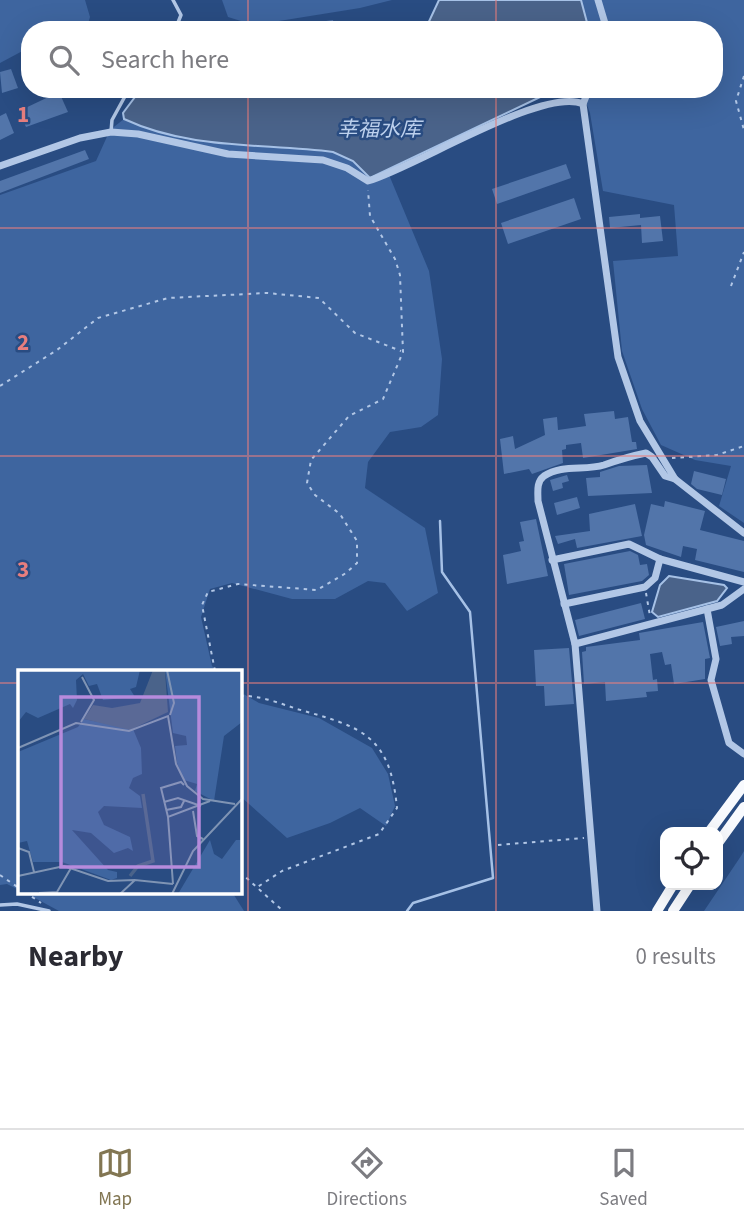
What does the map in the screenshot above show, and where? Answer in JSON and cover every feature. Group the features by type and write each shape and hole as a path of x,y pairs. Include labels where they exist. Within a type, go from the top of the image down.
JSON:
{"highway":[{"path":"713,827 744,785"},
{"path":"723,836 744,807"},
{"path":"657,911 670,890"},
{"path":"673,911 687,890"}],"street":[{"path":"598,0 604,21"},
{"path":"585,98 583,104 618,357 640,421 675,479 744,533"},
{"path":"0,166 80,138 111,132 138,134 228,153 323,160 347,168 368,181 524,111 573,100 583,104"},
{"path":"597,911 575,644 552,560 537,486 542,477 558,470 604,465 646,453 665,476 675,479"},
{"path":"552,560 629,544 642,547 660,559 744,582"},
{"path":"565,604 645,587 655,578 660,559"},
{"path":"575,644 722,605 744,589"},
{"path":"707,609 716,659 711,680 729,743 744,754"}],"lane":[{"path":"173,0 181,15 179,21"},
{"path":"111,132 112,120 125,98"},
{"path":"0,905 17,904 49,911"}],"path":[{"path":"744,76 736,101 744,130"},
{"path":"215,670 202,605 208,592 237,584 317,590 346,573 357,563 357,541 340,514 315,495 307,483 311,460 349,416 383,399 403,352 400,286 395,258 370,216 368,181"},
{"path":"732,286 744,252"},
{"path":"0,386 57,350 98,318 168,298 267,293 319,298 355,333 403,352"},
{"path":"661,456 679,459 717,455 744,446"},
{"path":"645,587 652,623"},
{"path":"242,695 265,699 353,725 369,736 383,754 396,791 397,808 379,834 282,871 256,888"},
{"path":"498,845 590,838"},
{"path":"242,874 283,911"},
{"path":"0,875 18,887"},
{"path":"28,894 43,905"}],"shaded area":[{"path":"0,0 85,0 89,21 21,21 21,52 0,63"},
{"path":"222,0 392,0 279,21 241,21 228,17"},
{"path":"581,0 744,0 744,523 719,506 731,466 695,460 661,445 642,409 622,351 613,261 678,256 674,205 603,191 590,113 584,98 723,98 723,21 587,21"},
{"path":"124,119 182,139 333,152 353,161 370,178 387,170 429,271 442,359 438,415 421,427 390,432 368,462 365,488 425,528 438,593 407,611 385,583 368,581 335,599 292,599 232,583 210,589 201,617 212,666 216,670 18,670 18,890 7,884 0,885 0,195 96,161 110,130"},
{"path":"242,693 259,703 319,718 372,748 388,774 395,806 386,826 360,808 330,823 287,838 242,798"},
{"path":"744,851 744,911 704,911 718,890 723,890 723,883"},
{"path":"28,894 233,894 244,911 59,911"}],"water":[{"path":"439,0 581,0 587,21 429,21"},
{"name":"幸福水库","path":"134,98 538,98 370,178 353,161 333,152 201,141 149,129 124,119 123,113"},
{"path":"669,576 724,585 727,588 717,601 658,617 652,612 660,585"}],"building":[{"path":"11,69 18,88 2,93 0,72"},
{"path":"46,98 62,98 68,112 26,127 19,111"},
{"path":"6,113 14,133 0,140 0,116"},
{"path":"85,150 89,159 0,193 0,181"},
{"path":"566,164 571,178 497,204 492,189"},
{"path":"574,198 581,219 508,244 501,223"},
{"path":"640,214 640,218 660,216 663,241 642,243 641,225 610,228 609,217"},
{"path":"614,411 615,419 628,417 632,442 636,442 637,449 583,458 581,443 566,445 566,449 562,450 563,463 532,474 529,469 504,474 500,439 513,436 515,449 545,435 543,419 557,417 558,430 586,426 584,414"},
{"path":"647,465 652,493 588,496 586,478 600,477 600,472 619,466"},
{"path":"694,471 726,479 722,495 697,489 691,484"},
{"path":"567,475 569,481 562,483 563,488 553,491 550,480"},
{"path":"577,497 580,508 557,515 554,503"},
{"path":"665,501 705,511 700,530 744,541 744,572 695,560 697,549 683,546 681,557 646,545 644,535 651,504 664,507"},
{"path":"635,504 642,536 577,548 575,539 558,544 555,536 590,531 589,514"},
{"path":"536,519 548,576 507,584 503,555 521,551 519,542 524,541 520,522"},
{"path":"630,551 638,555 640,565 647,564 649,575 642,581 569,595 564,564"},
{"path":"641,603 645,619 579,636 575,620"},
{"path":"744,621 744,636 731,637 732,644 720,646 716,627"},
{"path":"703,622 710,658 705,659 705,679 674,684 671,664 665,665 662,652 650,654 653,680 657,679 658,691 646,692 647,697 606,701 605,682 584,684 582,652 586,651 586,647 640,640 639,633"},
{"path":"569,648 574,704 545,706 544,686 536,686 534,650"}],"waterway":[{"path":"407,911 413,903 493,878 470,612 442,572 440,521"}]}
